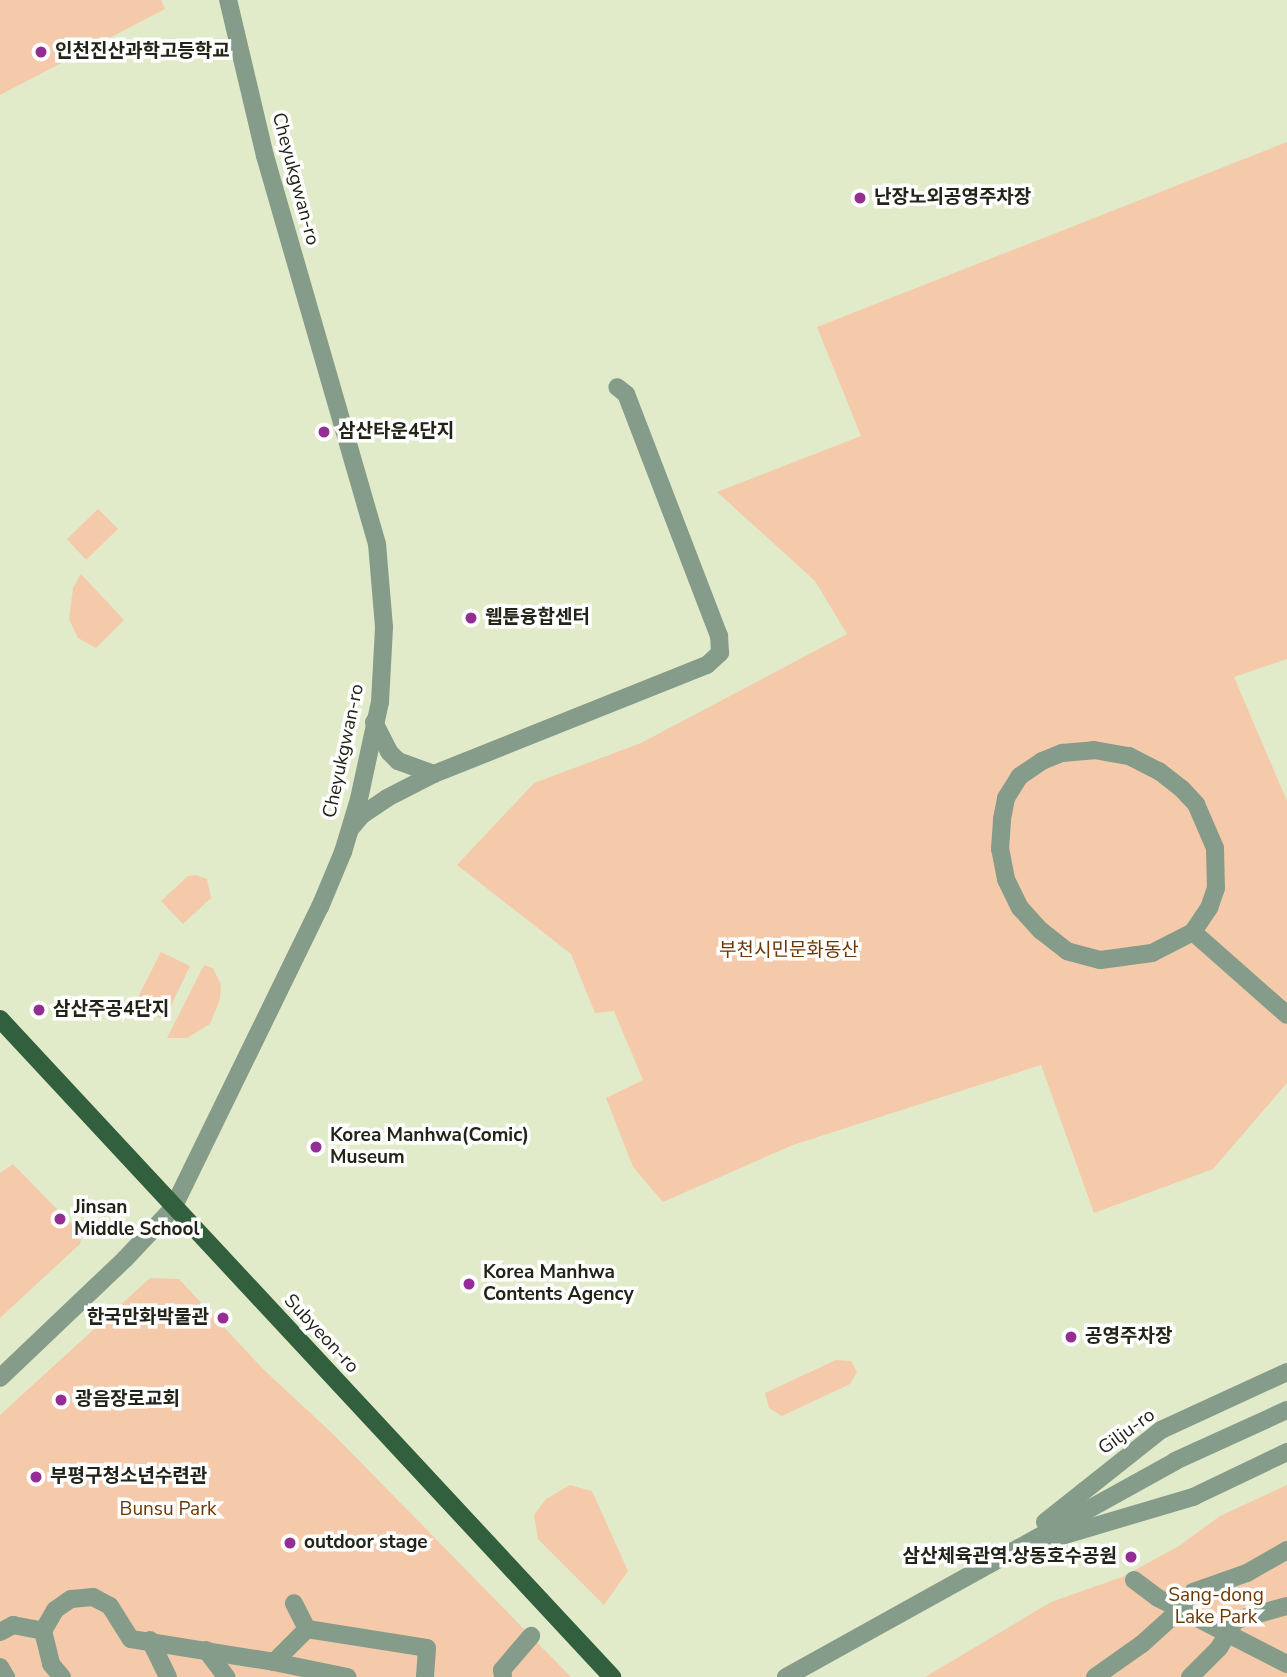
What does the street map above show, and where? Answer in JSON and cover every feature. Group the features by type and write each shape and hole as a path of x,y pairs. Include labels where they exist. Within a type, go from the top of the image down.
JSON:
{"main road":[{"name":"Subyeon-ro","path":"0,1019 612,1677"}],"street":[{"name":"Cheyukgwan-ro","path":"0,1378 125,1259 173,1208 320,907 349,830 380,702 384,626 377,544 265,156 228,0"},
{"path":"349,830 362,815 434,774 706,665 720,653 719,636 626,394 617,387"},
{"path":"374,722 389,752 398,761 434,774"},
{"path":"1094,750 1129,756 1159,771 1182,789 1196,804 1208,825 1218,869 1209,908 1193,932 1152,953 1100,960 1068,951 1041,931 1020,908 1006,879 1000,849 1006,798 1020,776 1042,761 1062,753 1094,750"},
{"path":"1193,932 1287,1015"},
{"name":"Gilju-ro","path":"1007,1552 1161,1430 1287,1372"},
{"name":"Gilju-ro","path":"786,1677 1175,1461 1287,1410"},
{"name":"Gilju-ro","path":"1007,1552 1193,1497 1287,1452"},
{"path":"1095,1677 1143,1644 1193,1592 1247,1573 1287,1550"},
{"path":"1134,1580 1179,1609 1287,1664"},
{"path":"62,1677 51,1664 43,1631 55,1610 71,1599 93,1597 110,1606 131,1639 150,1640 347,1677"},
{"path":"294,1603 307,1629"},
{"path":"1191,1677 1208,1661 1236,1620 1287,1606"},
{"path":"0,1632 13,1625 43,1631"},
{"path":"274,1662 307,1629"},
{"path":"307,1629 427,1648 425,1677"},
{"path":"503,1677 502,1670 531,1636"},
{"path":"150,1640 168,1677"},
{"path":"205,1650 226,1677"},
{"path":"0,1667 6,1677"}],"green space":[{"name":"인천진산과학고등학교","path":"0,0 161,0 165,9 0,95"},
{"name":"부천시민문화동산","path":"1287,142 1287,659 1234,677 1287,801 1287,1083 1213,1169 1094,1213 1041,1065 793,1145 663,1202 633,1167 606,1098 643,1080 614,1011 595,1013 571,954 457,865 534,783 641,743 847,634 815,581 717,492 861,436 817,327"},
{"path":"98,509 118,529 86,560 67,539"},
{"path":"81,574 124,620 96,648 78,638 69,619 73,588"},
{"path":"196,875 207,879 211,898 183,924 161,901 188,876"},
{"path":"161,952 190,966 164,1020 134,1005"},
{"path":"204,965 213,968 221,985 220,999 210,1024 187,1038 167,1038"},
{"path":"13,1164 82,1235 80,1244 0,1318 0,1173"},
{"name":"Bunsu Park","path":"150,1278 179,1279 263,1369 334,1435 571,1677 0,1677 0,1415"},
{"path":"836,1360 851,1361 857,1372 850,1384 782,1416 769,1408 765,1393"},
{"path":"570,1485 592,1491 628,1571 604,1605 538,1539 534,1515 546,1499"},
{"name":"Sang-dong Lake Park","path":"1287,1485 1287,1677 925,1677 1051,1602 1122,1577 1179,1546 1220,1516"}],"place":[{"name":"인천진산과학고등학교","path":"41,52"},
{"name":"난장노외공영주차장","path":"860,198"},
{"name":"삼산타운4단지","path":"324,432"},
{"name":"웹툰융합센터","path":"471,618"},
{"name":"삼산주공4단지","path":"39,1010"},
{"name":"Korea Manhwa(Comic) Museum","path":"316,1147"},
{"name":"Jinsan Middle School","path":"60,1219"},
{"name":"Korea Manhwa Contents Agency","path":"469,1284"},
{"name":"한국만화박물관","path":"223,1318"},
{"name":"공영주차장","path":"1071,1337"},
{"name":"광음장로교회","path":"61,1400"},
{"name":"부평구청소년수련관","path":"36,1477"},
{"name":"outdoor stage","path":"290,1543"},
{"name":"삼산체육관역.상동호수공원","path":"1131,1557"}]}
